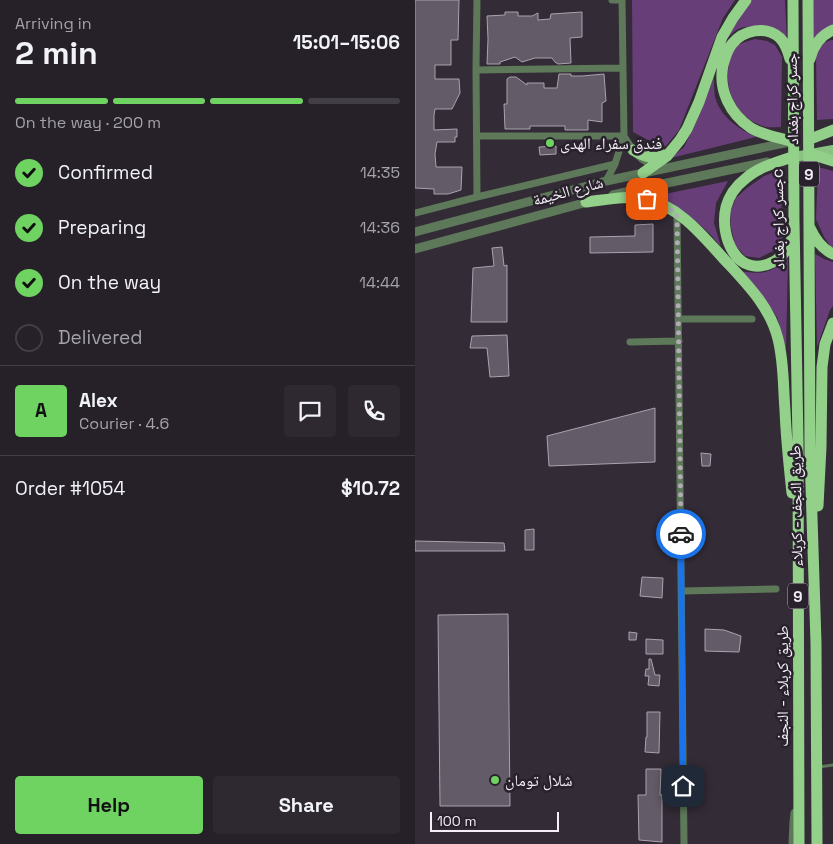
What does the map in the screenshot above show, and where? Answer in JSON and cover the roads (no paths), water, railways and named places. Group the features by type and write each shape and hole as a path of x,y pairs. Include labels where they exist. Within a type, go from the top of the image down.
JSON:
{"highway":[{"path":"643,173 667,156 687,129 706,84 722,37 746,0"},
{"name":"جسر كراج بغدادc","path":"793,0 794,229 797,348"},
{"name":"جسر كراج بغداد","path":"808,0 810,348"},
{"path":"791,142 764,134 746,124 729,104 723,89 722,75 728,50 736,40 748,33 761,31 774,34 787,49 793,75"},
{"path":"808,74 811,54 815,45 823,35 831,31"},
{"path":"813,138 833,132"},
{"path":"633,150 640,155 658,158 673,149"},
{"path":"811,154 833,160"},
{"path":"789,158 767,166 745,178 733,193 727,206 725,221 727,238 732,251 746,264 754,266 761,266 780,258 789,247 794,229"},
{"path":"586,202 613,199 647,199 677,213 701,234 757,296 769,316 782,357 798,560"},
{"path":"810,228 819,243 825,250 831,253"},
{"path":"813,560 820,483 822,366 825,344 833,323"},
{"name":"طريق کربلاء - النجف","path":"797,348 799,844"},
{"name":"طريق النجف - کربلاء","path":"810,348 810,454 816,644 817,844"}],"main road":[{"path":"791,142 813,138"},
{"path":"789,158 833,150"}],"street":[{"path":"477,0 477,197"},
{"path":"606,181 615,164 624,136 622,0 612,0"},
{"path":"476,70 623,68"},
{"path":"477,136 624,136"},
{"path":"624,136 644,162 654,165 672,166"},
{"name":"شارع الخيمة","path":"415,232 606,181 791,142"},
{"name":"شارع الخيمة","path":"415,249 648,186 789,158"},
{"path":"415,213 615,164"},
{"path":"677,213 684,844"},
{"path":"679,319 753,319"},
{"path":"630,342 679,341"},
{"path":"682,591 776,589"},
{"path":"793,844 793,822 798,798"}],"lane":[{"path":"817,767 833,766"}],"place":[{"name":"فندق سفراء الهدى","path":"550,143"},
{"name":"شلال تومان","path":"495,780"}]}
